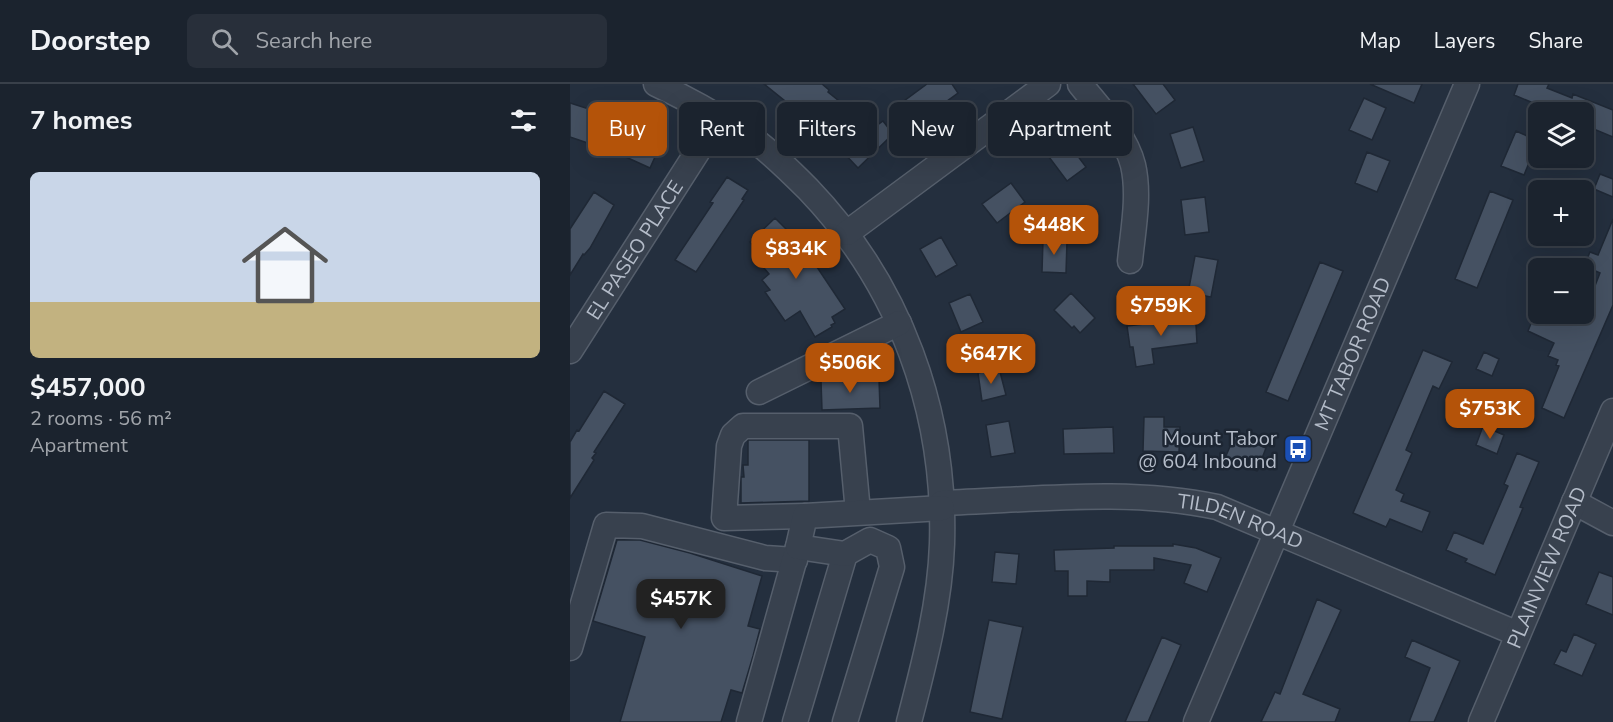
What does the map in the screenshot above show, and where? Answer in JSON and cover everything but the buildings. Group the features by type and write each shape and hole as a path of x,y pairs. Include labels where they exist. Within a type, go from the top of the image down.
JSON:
{"street":[{"path":"656,84 690,102"},
{"path":"847,233 1048,84"},
{"path":"1080,84 1123,142 1133,164 1135,208 1130,261"},
{"name":"MT TABOR ROAD","path":"1196,722 1467,84"},
{"path":"765,150 810,191 847,233 877,280 899,323 927,399 936,442 942,506 942,546 933,620 909,722"},
{"name":"EL PASEO PLACE","path":"570,351 696,156"},
{"path":"759,393 899,323"},
{"name":"PLAINVIEW ROAD","path":"1481,722 1613,411"},
{"name":"TILDEN ROAD","path":"858,512 850,426 743,426 733,435 729,446 724,518 805,516 1089,497 1188,501 1217,507 1518,634"},
{"path":"1574,502 1613,523"},
{"path":"749,722 805,516"},
{"path":"570,648 606,525 642,526 765,558 796,554 845,554 870,540 888,548 892,567 845,722"},
{"path":"795,722 845,554"}],"place":[{"name":"Mount Tabor @ 604 Inbound","path":"1298,449"}]}
